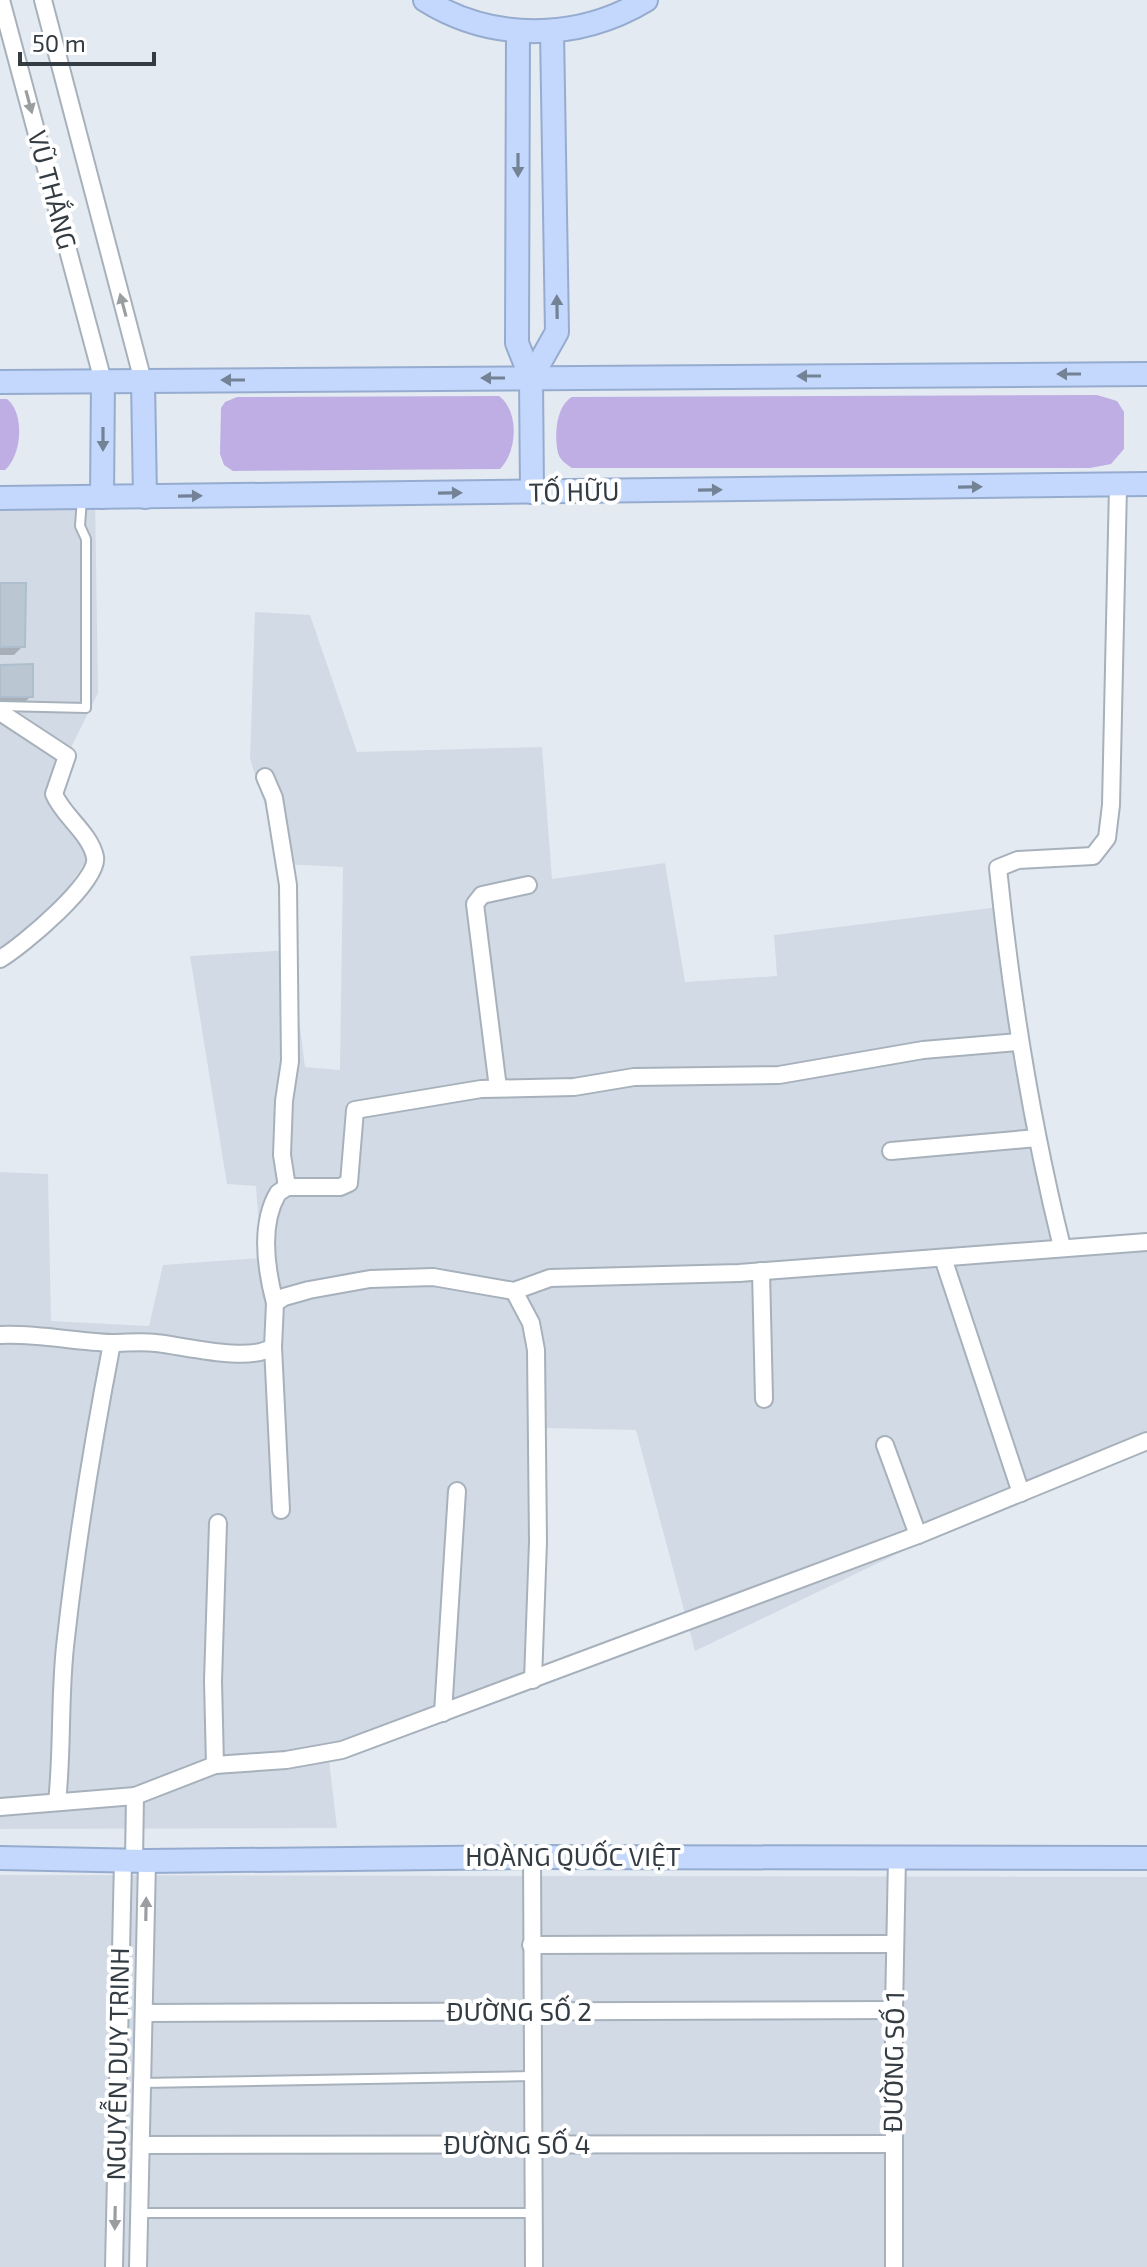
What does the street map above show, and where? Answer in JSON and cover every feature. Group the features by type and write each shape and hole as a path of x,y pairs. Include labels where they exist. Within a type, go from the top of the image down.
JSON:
{"main road":[{"path":"425,0 441,10 479,24 518,31 552,31 592,24 646,0"},
{"path":"518,31 517,343 531,378 532,492"},
{"path":"531,378 557,332 552,31"},
{"path":"518,121 553,121"},
{"path":"518,249 556,249"},
{"path":"0,382 1147,374"},
{"path":"92,497 103,381"},
{"path":"143,381 145,497"},
{"name":"TỐ HỮU","path":"0,498 1147,484"},
{"name":"HOÀNG QUỐC VIỆT","path":"0,1858 135,1861 532,1857 1147,1858"}],"street":[{"name":"VŨ THẮNG","path":"1,0 103,381"},
{"name":"VŨ THẮNG","path":"43,0 143,381"},
{"path":"1062,1247 1019,1042 998,868 1018,860 1093,856 1107,838 1111,805 1118,486"},
{"path":"0,709 67,756 54,794 86,839 96,859 75,892 49,922 0,959"},
{"path":"265,777 274,798 288,885 290,1061 284,1101 282,1155 287,1187"},
{"path":"498,1088 475,904 482,895 528,885"},
{"path":"281,1510 273,1347 275,1303 267,1263 268,1218 278,1193 287,1187 340,1187 349,1183 355,1110 481,1089 574,1087 634,1077 779,1075 923,1050 1019,1042"},
{"path":"891,1151 1037,1138"},
{"path":"275,1303 309,1290 370,1279 433,1277 514,1291 550,1278 761,1271 1147,1242"},
{"path":"943,1258 1021,1493"},
{"path":"761,1271 764,1399"},
{"path":"514,1291 531,1323 536,1350 538,1542 533,1680"},
{"path":"0,1335 112,1343 152,1342 218,1352 266,1351 273,1347"},
{"path":"57,1802 65,1641 83,1502 112,1343"},
{"path":"0,1807 135,1796 215,1765 286,1760 342,1750 918,1535 1147,1441"},
{"path":"885,1445 918,1535"},
{"path":"443,1713 457,1491"},
{"path":"215,1765 213,1681 218,1523"},
{"path":"135,1796 135,1861"},
{"path":"532,1857 534,2267"},
{"name":"ĐƯỜNG SỐ 1","path":"894,2267 897,1857"},
{"name":"NGUYỄN DUY TRINH","path":"135,1861 144,2013 138,2267"},
{"name":"NGUYỄN DUY TRINH","path":"114,2267 135,1861"},
{"path":"531,1945 895,1944"},
{"name":"ĐƯỜNG SỐ 2","path":"144,2013 894,2010"},
{"name":"ĐƯỜNG SỐ 4","path":"141,2145 893,2144"}],"lane":[{"path":"0,709 86,708 86,539 80,526 92,497"},
{"path":"142,2083 532,2076"},
{"path":"139,2213 533,2213"}],"shaded area":[{"path":"1097,395 1117,401 1124,412 1124,449 1111,464 1090,468 572,468 560,458 557,446 559,414 572,397"},
{"path":"499,396 510,412 514,432 510,453 500,469 233,471 224,465 220,454 221,408 225,402 237,397"},
{"path":"0,399 7,399 13,405 19,424 15,455 5,470 0,470"},
{"path":"95,494 98,693 48,794 90,856 31,940 0,948 0,496"},
{"path":"255,612 310,615 357,752 542,747 552,879 665,863 685,982 777,976 774,935 999,907 1060,1239 1147,1236 1147,1434 695,1651 636,1430 546,1428 540,1670 328,1752 337,1828 0,1829 0,1172 48,1174 51,1321 149,1326 163,1265 261,1258 256,1186 227,1184 190,956 290,950 305,1067 340,1070 343,867 284,864 250,759"},
{"path":"0,1875 1147,1877 1147,2267 0,2267"}],"building":[{"path":"0,583 26,583 25,647 0,647"},
{"path":"33,664 33,697 0,697 0,665"}]}
